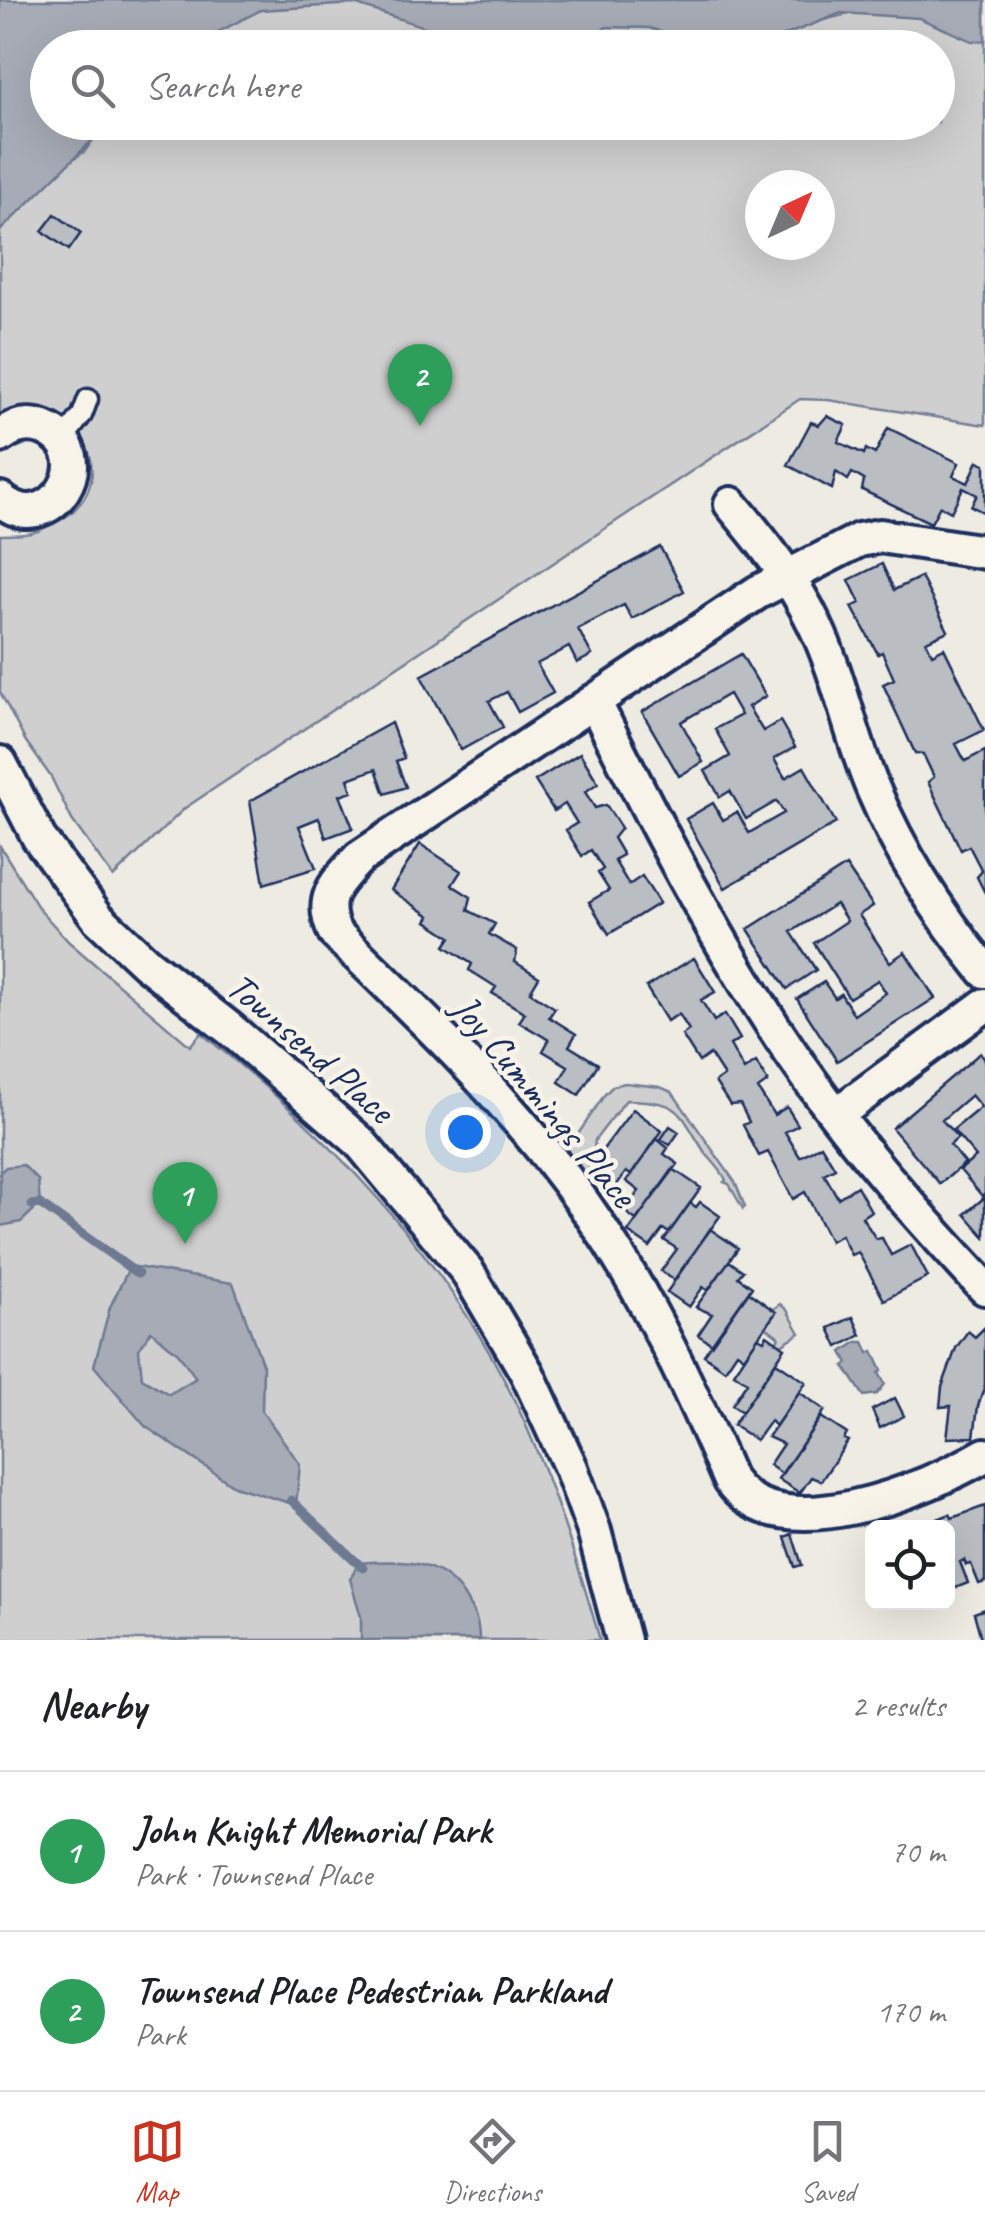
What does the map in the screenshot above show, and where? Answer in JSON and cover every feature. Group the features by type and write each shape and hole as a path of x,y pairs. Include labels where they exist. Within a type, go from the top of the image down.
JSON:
{"street":[{"path":"0,436 22,426 50,431 62,441 71,469 68,483 49,506 20,510 0,499"},
{"path":"731,504 788,577 820,635 886,818 938,908 985,971"},
{"name":"Joy Cummings Place","path":"985,552 880,536 859,540 758,592 360,858 327,898 334,933 424,1019 506,1106 573,1190 661,1328 730,1480 745,1499 773,1508 835,1510 912,1490 985,1455"},
{"path":"594,701 703,913 792,1054 890,1182 985,1288"},
{"name":"Townsend Place","path":"0,763 39,838 98,918 146,963 230,1029 359,1141 467,1271 527,1374 571,1468 594,1532 623,1640"},
{"path":"837,1114 985,1004"}],"lane":[{"path":"62,441 88,400"}],"shaded area":[{"path":"0,0 985,0 985,41 972,41 955,34 955,30 919,18 841,13 798,30 434,30 354,4 261,10 222,30 30,30 30,140 93,140 0,231"},
{"path":"273,0 364,0 458,30 218,30 249,9"},
{"path":"985,0 985,425 800,399 185,808 113,877 72,820 0,692 0,535 34,533 69,515 89,489 92,469 78,432 63,418 44,410 23,408 0,415 0,207 85,151 93,140 955,140 955,30 797,30 852,13"},
{"path":"596,26 648,27 661,30 593,30"},
{"path":"0,846 39,909 69,942 190,1046 201,1033 298,1116 344,1161 427,1259 497,1366 525,1423 566,1530 600,1640 0,1640"},
{"path":"625,1083 672,1092 735,1182 743,1209 683,1118 659,1103 626,1100 595,1140 594,1149 599,1155 583,1181 564,1155 605,1094 613,1086"},
{"path":"23,1165 38,1180 40,1204 21,1222 0,1226 0,1172 6,1167"},
{"path":"130,1266 233,1283 263,1366 262,1411 300,1464 296,1505 234,1486 145,1426 94,1366 110,1307","holes":["151,1331 178,1353 196,1378 169,1394 142,1378 139,1349"]},
{"path":"780,1304 800,1333 781,1345 776,1342 779,1337 766,1327 776,1313 772,1310"},
{"path":"864,1342 869,1353 873,1351 882,1371 879,1373 885,1384 877,1394 864,1396 844,1366 848,1363 842,1352"},
{"path":"403,1562 443,1574 471,1607 479,1640 361,1640 361,1617 350,1579 358,1563"}],"building":[{"path":"55,214 81,233 69,250 42,231"},
{"path":"827,416 846,425 838,442 864,454 866,449 875,454 888,428 959,463 953,476 968,483 978,461 985,464 985,513 971,506 977,495 963,488 951,512 940,506 931,523 862,490 864,480 852,473 848,480 836,472 832,489 788,465 811,422 819,425"},
{"path":"660,547 684,591 632,619 624,605 578,629 592,655 577,663 569,647 537,664 553,693 518,712 507,692 489,701 503,727 461,750 421,676"},
{"path":"882,564 894,590 921,577 948,631 926,641 932,654 944,648 984,730 956,744 965,761 985,751 985,893 977,877 982,871 969,846 961,850 928,782 934,777 923,754 915,753 883,684 894,679 882,652 878,654 852,607 860,603 849,580"},
{"path":"741,654 766,696 748,707 763,731 780,721 795,747 774,759 785,778 804,767 836,823 725,888 686,819 713,803 723,820 737,812 749,833 784,813 777,801 746,819 730,791 720,797 705,771 730,756 715,729 741,715 729,694 681,722 703,762 679,776 642,712"},
{"path":"391,723 404,758 396,761 406,787 385,794 376,769 348,779 352,791 340,795 353,828 326,838 319,818 299,826 316,868 264,884 250,801"},
{"path":"580,753 598,783 585,792 595,808 606,805 621,828 613,838 623,855 614,860 629,885 642,876 659,903 609,934 589,902 609,890 598,873 603,869 591,850 582,856 566,830 577,823 565,804 554,811 535,781"},
{"path":"420,844 461,871 452,885 471,897 468,910 495,924 489,934 517,950 515,962 539,977 530,992 555,1008 549,1017 576,1034 569,1046 598,1064 579,1095 559,1082 568,1066 543,1051 549,1040 519,1022 525,1013 492,993 496,987 469,970 472,964 445,946 451,937 427,921 430,916 391,890"},
{"path":"846,866 873,906 859,915 890,962 905,952 935,998 837,1061 797,999 824,982 835,998 841,994 854,1015 886,993 878,980 849,998 814,943 847,921 836,904 791,932 816,970 787,989 748,929"},
{"path":"694,958 715,992 701,1000 714,1021 725,1014 740,1039 730,1045 744,1070 756,1062 768,1082 758,1089 774,1115 787,1107 798,1125 785,1132 800,1157 821,1145 835,1168 824,1174 838,1198 857,1186 871,1211 862,1217 876,1239 882,1238 891,1255 911,1245 928,1277 884,1300 858,1252 851,1255 841,1235 830,1241 805,1192 793,1199 768,1152 759,1156 743,1125 749,1122 740,1104 730,1105 715,1082 724,1076 710,1054 699,1062 682,1035 689,1030 679,1014 667,1021 646,987"},
{"path":"980,1053 985,1059 982,1196 960,1170 976,1157 953,1130 981,1107 971,1095 942,1120 958,1138 950,1145 965,1163 940,1184 892,1128"},
{"path":"633,1109 662,1131 631,1175 626,1172 613,1190 587,1171"},
{"path":"670,1126 679,1132 670,1145 661,1139"},
{"path":"657,1139 668,1148 664,1154 678,1164 636,1220 624,1211 639,1191 626,1181"},
{"path":"673,1169 701,1188 669,1233 663,1229 650,1247 628,1232"},
{"path":"985,1197 985,1237 965,1214"},
{"path":"700,1202 720,1216 674,1280 661,1271 677,1249 664,1240 690,1203 696,1207"},
{"path":"710,1229 738,1248 708,1291 703,1287 689,1307 667,1292"},
{"path":"729,1261 743,1271 738,1277 752,1287 712,1344 698,1335 712,1314 696,1307"},
{"path":"748,1292 776,1312 744,1357 737,1352 725,1370 704,1355"},
{"path":"853,1317 861,1335 838,1347 829,1328"},
{"path":"985,1327 985,1385 974,1437 947,1438 951,1406 940,1407 942,1387 956,1348 968,1331 975,1337"},
{"path":"767,1335 785,1348 742,1412 732,1405 747,1382 734,1373 758,1337 764,1340"},
{"path":"776,1362 806,1382 776,1426 770,1421 756,1440 733,1425"},
{"path":"799,1392 825,1410 782,1474 769,1465 783,1444 768,1437"},
{"path":"895,1398 904,1416 880,1428 872,1410"},
{"path":"821,1417 847,1434 844,1439 848,1441 821,1481 811,1477 800,1493 778,1479"},
{"path":"985,1506 985,1582 979,1584 971,1564 966,1565 964,1560 960,1562 968,1583 955,1588 955,1520 935,1520 950,1514 952,1518"},
{"path":"792,1534 802,1565 795,1567 785,1537"},
{"path":"985,1609 985,1640 976,1640 981,1638 974,1613"}],"waterway":[{"path":"32,1205 40,1204 138,1274"},
{"path":"291,1500 363,1568"}],"place":[{"name":"Townsend Place Pedestrian Parkland","path":"420,426"},
{"name":"John Knight Memorial Park","path":"185,1244"}]}
